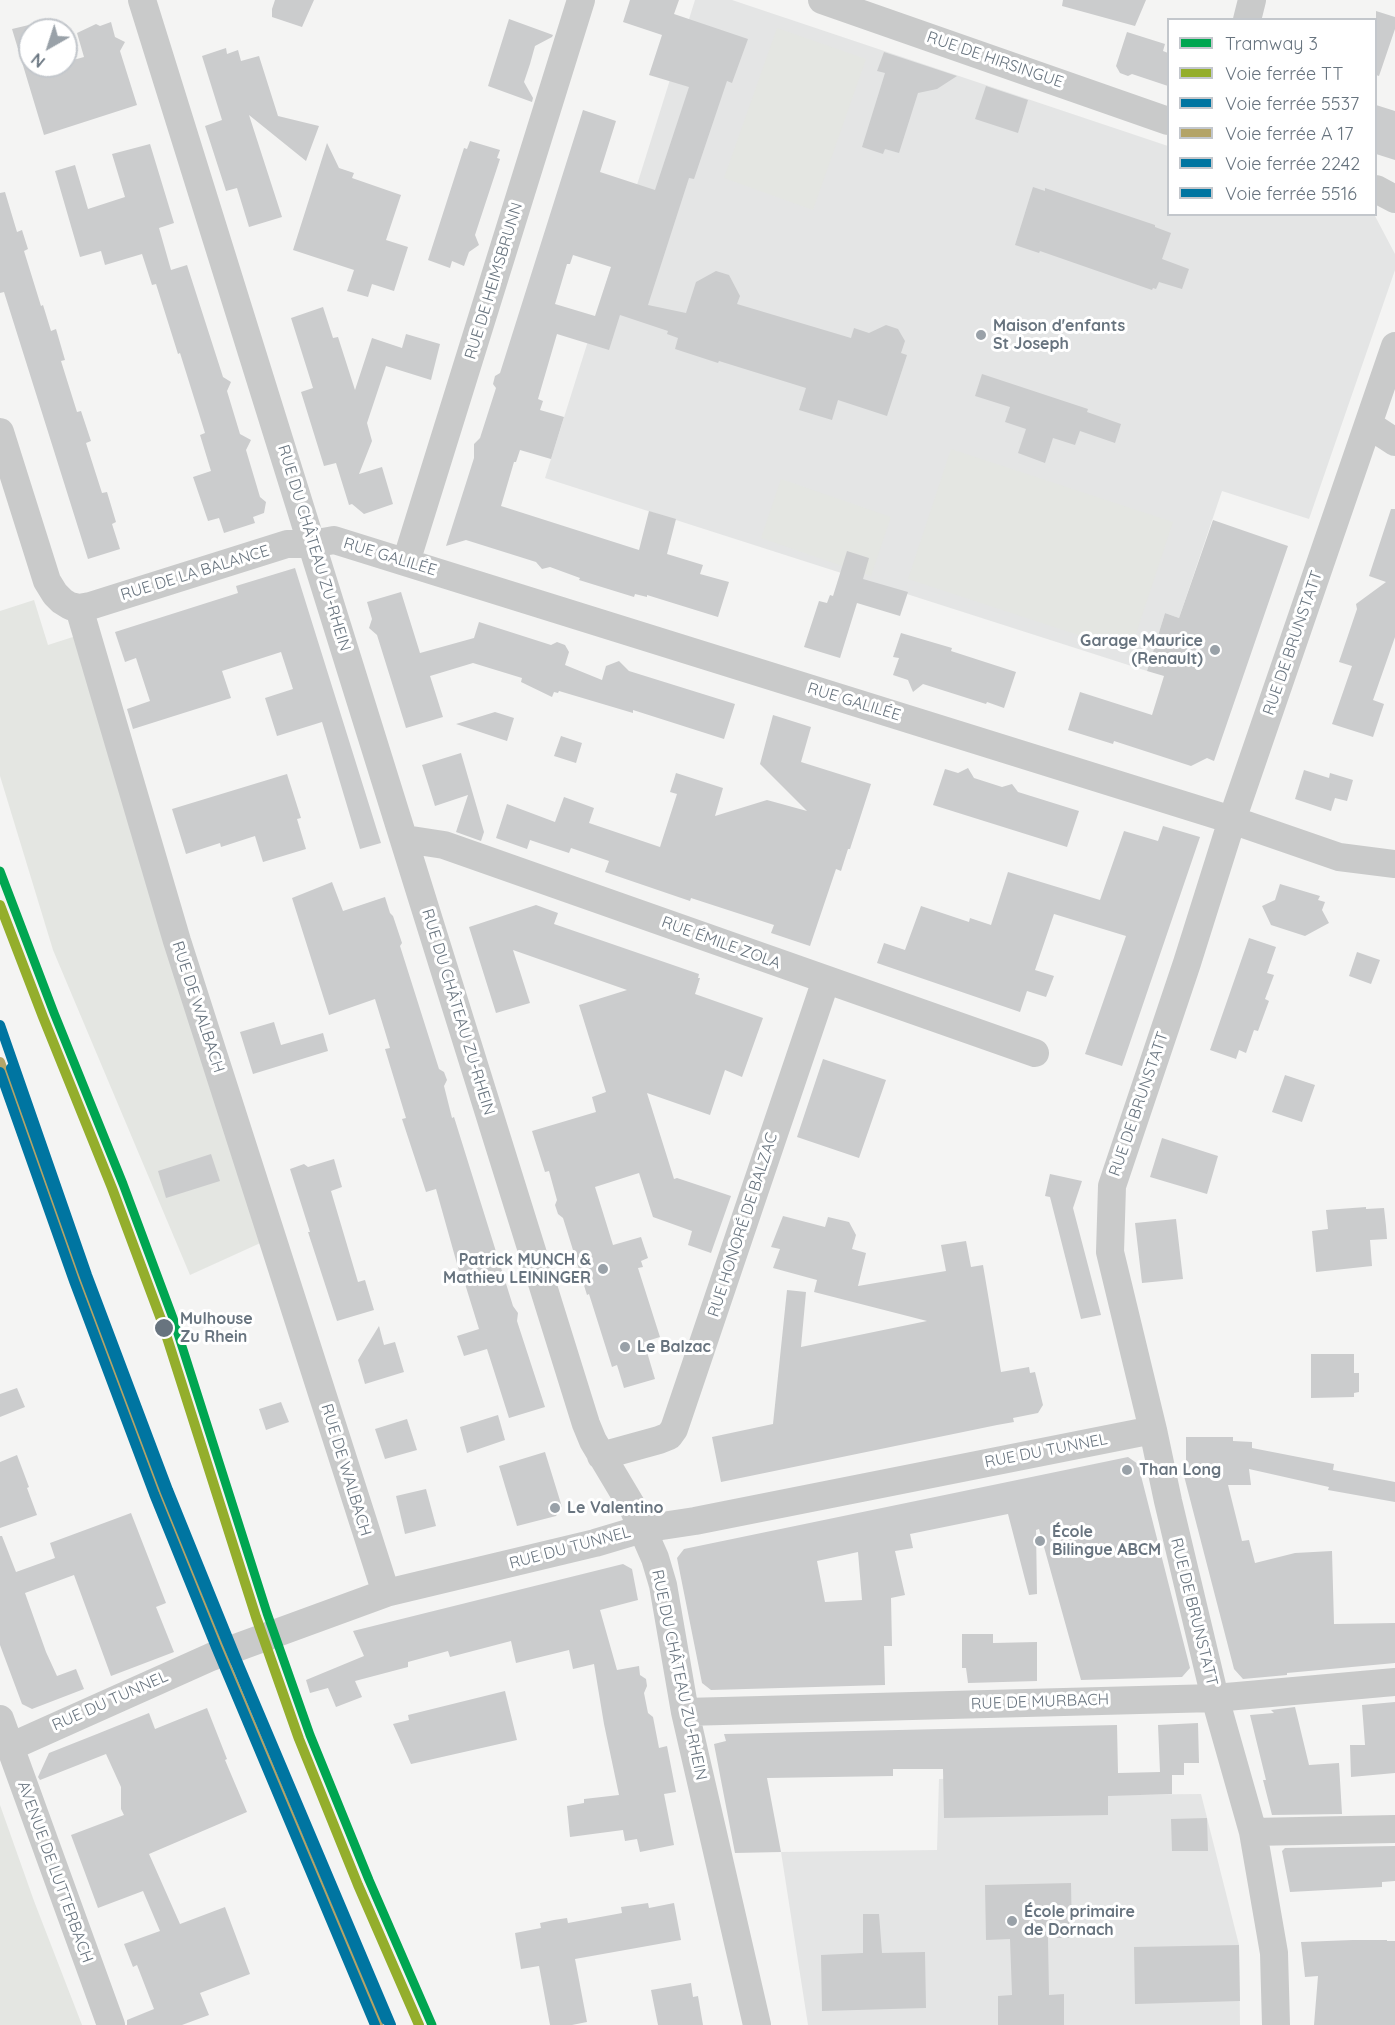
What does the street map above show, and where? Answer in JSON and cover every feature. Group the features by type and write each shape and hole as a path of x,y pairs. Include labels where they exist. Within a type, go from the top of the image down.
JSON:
{"street":[{"name":"RUE DU CHÂTEAU ZU-RHEIN","path":"142,0 586,1424 601,1456 631,1504 655,1558 663,1585 685,1712 757,2025"},
{"name":"RUE DE HEIMSBRUNN","path":"406,562 582,0"},
{"name":"RUE DE HIRSINGUE","path":"822,0 1167,121"},
{"path":"1248,18 1252,0"},
{"path":"1377,190 1395,199"},
{"name":"RUE DE BRUNSTATT","path":"1276,2025 1274,1953 1253,1832 1215,1698 1110,1252 1112,1186 1232,820 1395,346"},
{"path":"1369,425 1395,442"},
{"path":"0,432 47,581 62,601 79,608"},
{"name":"RUE GALILÉE","path":"312,544 334,540 1232,820 1339,857 1395,864"},
{"name":"RUE DE LA BALANCE","path":"79,608 287,544 312,544"},
{"name":"RUE DE WALBACH","path":"79,608 177,941 386,1593"},
{"name":"RUE ÉMILE ZOLA","path":"405,838 444,845 1035,1053"},
{"name":"RUE HONORÉ DE BALZAC","path":"601,1456 659,1440 669,1436 674,1429 826,980"},
{"name":"RUE DU TUNNEL","path":"10,1747 211,1657 386,1593 595,1543 642,1529 705,1519 1153,1430"},
{"name":"RUE DE MURBACH","path":"685,1712 1215,1698 1395,1682"},
{"name":"AVENUE DE LUTTERBACH","path":"0,1719 111,2025"},
{"path":"1253,1832 1395,1829"}],"shaded area":[{"name":"Maison d'enfants St Joseph","path":"695,0 732,0 1167,146 1167,216 1375,216 1395,254 1395,270 1309,519 1222,491 1179,618 1165,613 1147,671 545,478"},
{"path":"777,28 866,59 813,210 724,178"},
{"path":"951,449 1173,522 1130,652 908,579"},
{"path":"781,479 891,517 871,576 761,538"},
{"path":"34,600 48,645 76,636 267,1240 190,1275 53,950 0,776 0,611"},
{"name":"École primaire de Dornach","path":"1092,1776 1094,1795 1201,1794 1239,1945 1240,2025 808,2025 781,1852 937,1850 939,1779"},
{"path":"0,1805 34,1901 82,2025 0,2025"}],"building":[{"path":"275,0 314,0 302,27 272,17"},
{"path":"630,0 679,0 674,14 748,39 732,83 727,81 694,179 689,178 648,305 686,313 696,282 716,271 729,275 740,296 737,304 851,338 854,328 869,333 886,325 898,329 905,341 901,353 907,355 887,416 838,400 832,420 799,410 806,388 675,349 678,338 667,334 668,331 620,315 609,350 557,334 538,399 543,401 540,410 564,417 551,459 520,450 514,462 501,506 639,550 649,511 676,519 667,554 703,565 700,574 729,582 718,617 647,595 647,597 635,594 634,597 579,580 580,578 550,567 542,569 536,562 466,540 446,546 474,458 474,444 480,438 496,388 493,384 495,376 500,373 583,110 616,121 600,172 655,190 689,87 649,75 662,35 623,22","holes":["573,255 611,267 595,316 555,304 567,264 570,264"]},
{"path":"1063,0 1146,0 1135,26 1062,6"},
{"path":"1376,11 1395,17 1395,29 1379,76 1377,75"},
{"path":"509,19 553,35 535,46 524,82 533,98 532,102 488,86"},
{"path":"111,22 115,37 125,42 120,51 137,105 44,135 27,78 78,78 78,59 84,57 78,33 96,24 100,26"},
{"path":"18,28 18,49 12,29"},
{"path":"1127,32 1165,44 1163,51 1167,53 1167,86 1132,74 1128,76 1120,73 1116,66"},
{"path":"226,48 227,54 238,50 241,61 259,56 278,116 319,126 306,161 249,115 282,217 249,227 237,188 226,191 205,126 222,120 202,56"},
{"path":"884,52 957,76 937,89 918,93 899,153 885,149 883,154 862,147 885,73 877,71"},
{"path":"986,86 1028,100 1018,133 975,119"},
{"path":"1377,105 1395,111 1395,160 1377,154"},
{"path":"470,141 500,150 497,158 500,159 475,235 479,245 469,252 464,266 452,261 450,268 428,260 464,148 467,149"},
{"path":"327,143 339,168 354,173 352,178 401,195 386,240 408,247 394,291 372,284 368,297 347,291 354,270 293,250"},
{"path":"150,144 174,223 159,228 171,270 187,265 223,377 231,382 227,391 240,434 251,440 246,450 260,497 266,502 264,513 253,517 255,523 224,533 219,518 208,521 193,477 211,471 200,435 205,433 156,284 152,285 142,254 105,265 101,251 80,257 55,171 75,165 88,209 125,197 112,154"},
{"path":"1033,187 1045,191 1045,188 1155,225 1171,233 1162,259 1189,269 1182,289 1159,282 1156,289 1152,290 1040,251 1039,253 1015,245"},
{"path":"5,192 17,232 22,230 28,249 24,251 41,306 43,305 51,331 56,329 65,360 61,361 77,412 81,411 91,441 86,443 102,493 107,492 116,522 112,524 120,549 88,559 4,292 0,293 0,193"},
{"path":"323,307 333,338 338,337 355,390 372,338 402,348 406,334 440,344 431,380 386,366 367,423 372,441 359,474 382,467 393,504 364,514 352,504 349,505 336,463 324,466 301,392 313,388 291,318"},
{"path":"982,374 1088,409 1087,412 1121,424 1115,443 1080,431 1075,445 1053,438 1045,463 1018,453 1026,429 1005,422 1010,407 975,396"},
{"path":"1391,509 1395,509 1395,637 1373,700 1384,704 1373,737 1332,724 1352,666 1339,662 1357,609 1356,604 1386,582 1369,576"},
{"path":"1213,520 1288,546 1214,761 1207,758 1191,766 1114,741 1113,744 1068,730 1080,692 1152,715 1164,676 1147,671 1165,613 1179,618"},
{"path":"847,551 869,558 863,579 908,592 900,616 857,603 840,658 804,647 819,601 827,603 830,595 833,596"},
{"path":"295,568 381,843 360,849 322,722 277,736 265,698 293,689 281,652 222,671 231,698 133,729 127,709 150,701 136,658 125,662 115,632 238,593 236,586"},
{"path":"401,592 420,653 474,638 479,622 551,645 557,642 565,645 569,652 565,665 602,680 606,666 619,661 629,671 735,704 724,739 633,710 633,713 559,691 554,692 552,697 521,682 522,678 473,663 430,676 443,717 406,728 377,635 369,628 372,619 367,602"},
{"path":"901,633 952,648 951,651 1016,672 1004,708 923,684 913,692 908,680 893,675 899,658 893,657"},
{"path":"495,712 514,718 507,741 456,724"},
{"path":"773,715 811,727 801,762 871,784 850,849 848,849 841,871 836,869 810,946 771,933 774,925 691,898 690,901 605,872 609,861 571,848 569,853 530,840 527,849 496,838 507,804 555,822 564,797 594,808 589,823 660,847 677,794 670,792 676,773 723,788 715,816 767,800 807,811 760,764"},
{"path":"561,736 582,743 576,763 554,756"},
{"path":"461,753 484,832 481,841 456,832 468,795 435,806 422,765"},
{"path":"968,768 974,778 1002,787 1012,784 1018,792 1079,811 1067,847 933,805 945,769 958,773"},
{"path":"1304,770 1329,778 1330,773 1353,780 1347,801 1335,798 1331,811 1295,799"},
{"path":"287,774 301,818 297,819 306,849 263,862 255,836 221,847 220,843 186,854 172,809"},
{"path":"1163,826 1200,837 1122,1066 1085,1054 1126,936 1054,914 1035,970 1054,976 1046,997 1027,991 1020,1012 877,963 884,943 905,950 921,906 969,922 970,918 991,925 1008,872 1100,900 1124,831 1158,841"},
{"path":"332,882 343,911 385,897 393,916 402,943 400,946 439,1069 444,1072 447,1080 444,1086 452,1118 454,1117 513,1306 518,1313 517,1321 545,1407 509,1418 487,1349 464,1356 457,1336 479,1329 461,1271 459,1271 436,1189 426,1192 402,1119 406,1118 385,1049 390,1048 375,999 329,1015 292,898"},
{"path":"1280,884 1320,896 1318,900 1325,902 1322,910 1329,923 1305,936 1271,925 1262,906 1275,900"},
{"path":"536,905 558,913 554,924 699,974 695,994 763,1018 742,1077 725,1070 710,1115 647,1093 674,1179 677,1178 731,1196 711,1253 688,1245 692,1231 653,1217 639,1173 595,1187 613,1245 641,1237 648,1258 641,1261 643,1267 638,1268 660,1337 644,1342 655,1379 624,1388 617,1365 612,1367 563,1218 558,1214 555,1205 557,1200 549,1171 545,1172 532,1131 596,1112 592,1097 606,1092 579,1005 627,990 513,950 530,1003 496,1013 469,927"},
{"path":"1249,938 1276,947 1267,973 1274,975 1265,999 1269,1001 1258,1031 1254,1030 1246,1053 1239,1050 1236,1059 1210,1050"},
{"path":"1357,952 1380,960 1371,984 1349,976"},
{"path":"274,1022 281,1045 323,1033 328,1051 253,1074 240,1032"},
{"path":"823,1059 886,1080 859,1158 797,1137"},
{"path":"1285,1075 1315,1085 1302,1122 1272,1112"},
{"path":"1162,1138 1218,1156 1207,1194 1150,1177"},
{"path":"211,1154 220,1181 166,1198 158,1171"},
{"path":"334,1159 342,1187 331,1191 358,1282 365,1280 374,1310 337,1321 290,1169 304,1164 308,1167"},
{"path":"1050,1174 1082,1181 1073,1208 1101,1315 1081,1319 1050,1197 1045,1196"},
{"path":"1366,1207 1366,1209 1384,1208 1386,1226 1387,1239 1370,1240 1372,1266 1316,1272 1312,1231 1328,1229 1326,1210"},
{"path":"783,1216 825,1227 828,1217 849,1222 856,1235 852,1249 866,1253 858,1286 946,1271 941,1245 966,1241 971,1267 983,1265 1001,1372 1029,1367 1030,1373 1035,1372 1043,1405 1038,1413 1013,1418 1014,1422 721,1482 712,1437 773,1424 787,1290 806,1292 801,1347 927,1321 814,1292 817,1280 773,1268 780,1249 771,1247"},
{"path":"1176,1219 1183,1279 1142,1283 1135,1223"},
{"path":"379,1326 384,1345 395,1342 404,1372 365,1384 358,1360"},
{"path":"1311,1354 1354,1354 1354,1373 1359,1373 1359,1392 1354,1393 1354,1397 1311,1398"},
{"path":"17,1388 25,1407 0,1417 0,1394"},
{"path":"281,1402 289,1422 266,1430 259,1409"},
{"path":"498,1415 505,1440 467,1453 460,1427"},
{"path":"407,1419 417,1450 385,1459 375,1429"},
{"path":"1186,1437 1233,1437 1233,1441 1252,1442 1252,1448 1334,1464 1333,1470 1395,1482 1395,1502 1328,1490 1329,1487 1249,1469 1251,1485 1228,1485 1242,1541 1249,1540 1255,1563 1295,1553 1332,1551 1334,1624 1395,1623 1395,1663 1243,1679 1234,1669 1183,1472 1187,1472"},
{"path":"545,1452 562,1507 556,1516 517,1526 499,1466"},
{"path":"17,1455 37,1515 0,1528 0,1462"},
{"path":"1128,1457 1138,1464 1190,1668 1182,1677 1081,1680 1039,1529 1036,1530 1037,1594 1029,1595 1008,1514 910,1534 913,1548 895,1551 905,1595 891,1598 892,1646 884,1646 885,1685 711,1690 702,1683 677,1558 684,1549","holes":["858,1552 862,1600 825,1602 817,1561"]},
{"path":"426,1489 436,1526 405,1534 396,1496"},
{"path":"131,1513 166,1603 156,1607 174,1652 111,1676 74,1575 25,1593 57,1676 76,1669 84,1689 32,1709 22,1704 0,1645 0,1536 2,1536 16,1572 55,1558 50,1543"},
{"path":"623,1564 632,1569 638,1600 600,1610 617,1670 639,1666 640,1675 646,1679 647,1686 644,1693 648,1713 653,1717 659,1748 667,1746 676,1792 664,1794 674,1845 640,1852 637,1839 625,1841 623,1830 570,1837 567,1806 584,1803 584,1799 619,1795 594,1664 573,1669 569,1650 516,1663 511,1641 450,1657 448,1651 408,1662 408,1667 355,1681 362,1697 336,1707 328,1688 310,1693 306,1680 364,1656 353,1631"},
{"path":"962,1634 993,1634 993,1643 1037,1642 1037,1681 968,1683 966,1668 962,1668"},
{"path":"505,1691 517,1740 411,1764 393,1724 409,1720 408,1715"},
{"path":"1395,1702 1395,1773 1351,1777 1350,1745 1365,1745 1362,1705"},
{"path":"1295,1707 1309,1765 1339,1763 1342,1814 1272,1815 1250,1715 1274,1713 1271,1710"},
{"path":"207,1708 227,1759 225,1760 247,1812 149,1854 180,1924 225,1907 250,1974 200,1993 209,2015 182,2025 127,2025 127,2020 154,2009 137,1965 133,1967 124,1944 160,1931 143,1891 98,1908 71,1835 124,1815 121,1809 121,1787 106,1754 40,1780 38,1777 49,1753 149,1713 155,1729"},
{"path":"1198,1723 1199,1763 1184,1763 1184,1775 1172,1775 1172,1794 1108,1796 1108,1815 944,1818 943,1769 893,1769 893,1776 767,1778 781,1852 735,1853 714,1744 726,1741 724,1734 1117,1725 1118,1773 1160,1772 1158,1725"},
{"path":"1207,1818 1208,1851 1172,1851 1171,1819"},
{"path":"1395,1846 1395,1881 1382,1882 1382,1887 1290,1892 1282,1851 1285,1848"},
{"path":"1071,1883 1072,1938 1048,1938 1049,1995 1064,1994 1064,2025 998,2025 998,1996 1012,1995 1010,1939 986,1940 985,1885"},
{"path":"648,1903 649,1908 674,1903 681,1940 575,1959 587,2022 550,2025 539,1966 521,1969 515,1933 541,1928 540,1923 567,1918 568,1923 622,1913 621,1907"},
{"path":"863,1914 879,1914 882,1953 925,1952 926,2008 822,2011 821,1955 863,1953"},
{"path":"1395,1941 1395,2025 1314,2025 1318,1976 1305,1977 1301,1942"},
{"path":"1239,1945 1240,2001 1135,2004 1134,1947"},
{"path":"691,1983 693,1997 698,1996 703,2025 658,2025 651,1990"}],"tram line":[{"name":"3","path":"0,871 173,1318 267,1613 310,1735 369,1880 432,2025"}],"rail line":[{"name":"TT","path":"0,905 112,1188 162,1322 256,1617 299,1739 358,1885 419,2025"},
{"name":"5537","path":"0,1025 87,1275 168,1490 238,1663 391,2025"},
{"name":"5516","path":"11,1068 85,1277 165,1490 386,2020"},
{"name":"2242","path":"0,1072 74,1281 154,1494 375,2025"}],"transit line":[{"path":"0,1062 76,1279 157,1495 227,1668 378,2025"}],"place":[{"name":"Maison d'enfants St Joseph","path":"981,335"},
{"name":"Garage Maurice (Renault)","path":"1215,650"},
{"name":"Patrick MUNCH & Mathieu LEININGER","path":"603,1269"},
{"name":"Mulhouse Zu Rhein","path":"164,1328"},
{"name":"Le Balzac","path":"625,1347"},
{"name":"Than Long","path":"1127,1470"},
{"name":"Le Valentino","path":"555,1508"},
{"name":"École Bilingue ABCM","path":"1040,1541"},
{"name":"École primaire de Dornach","path":"1012,1921"}]}
